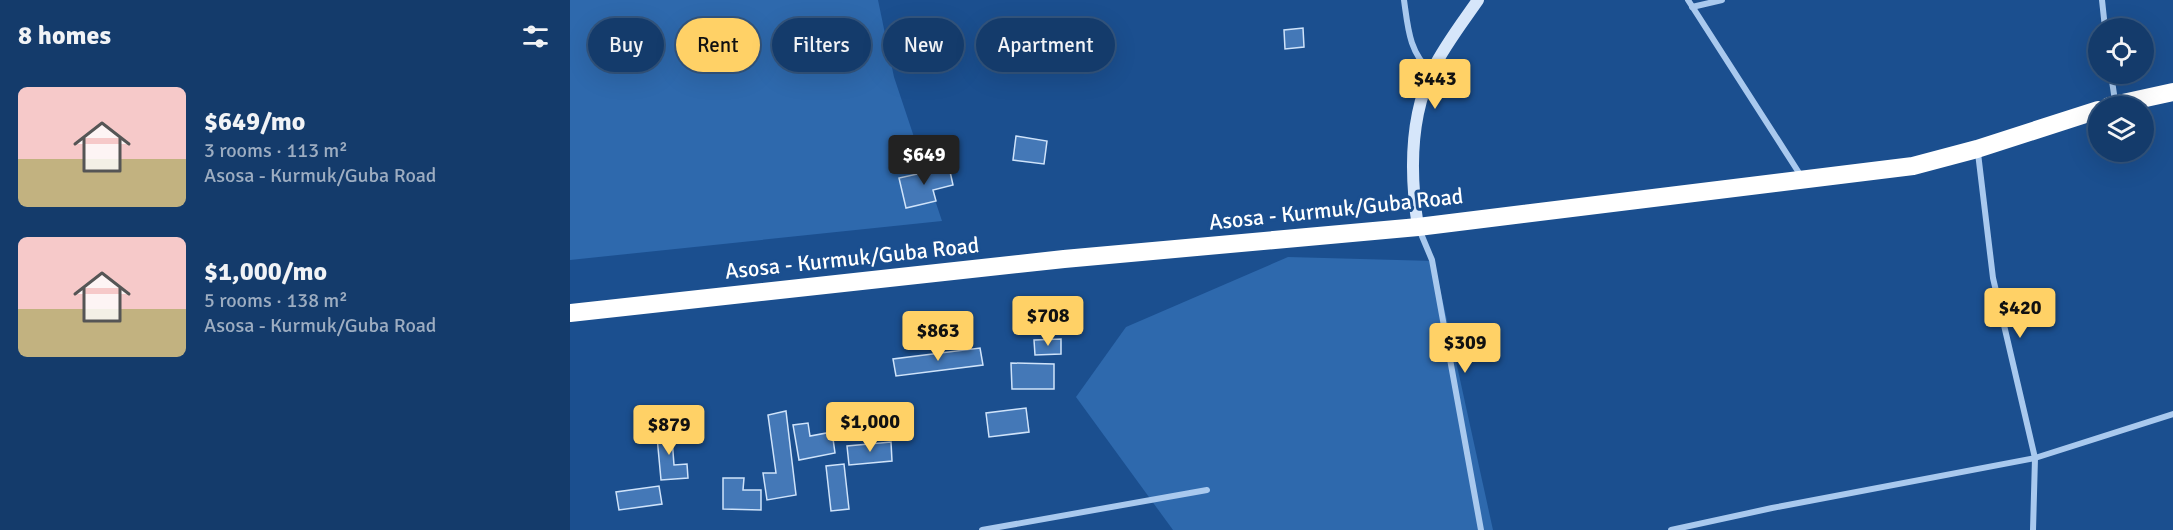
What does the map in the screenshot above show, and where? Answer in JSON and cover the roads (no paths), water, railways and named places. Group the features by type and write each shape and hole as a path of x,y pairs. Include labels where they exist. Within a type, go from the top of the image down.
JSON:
{"highway":[{"name":"Asosa - Kurmuk/Guba Road","path":"2154,97 2173,93"},
{"name":"Asosa - Kurmuk/Guba Road","path":"570,313 1064,259 1418,227 1913,166 2088,113"}],"street":[{"path":"1404,0 1410,39 1420,61 1431,72"},
{"path":"1478,0 1431,72 1414,134 1412,189 1418,227 1432,260 1481,530"},
{"path":"1688,0 1802,178"},
{"path":"1692,7 1722,0"},
{"path":"2102,0 2104,18"},
{"path":"1977,148 1993,278 2036,458 2033,530"},
{"path":"1671,530 1772,508 2036,458 2173,414"},
{"path":"982,530 1207,490"}]}
